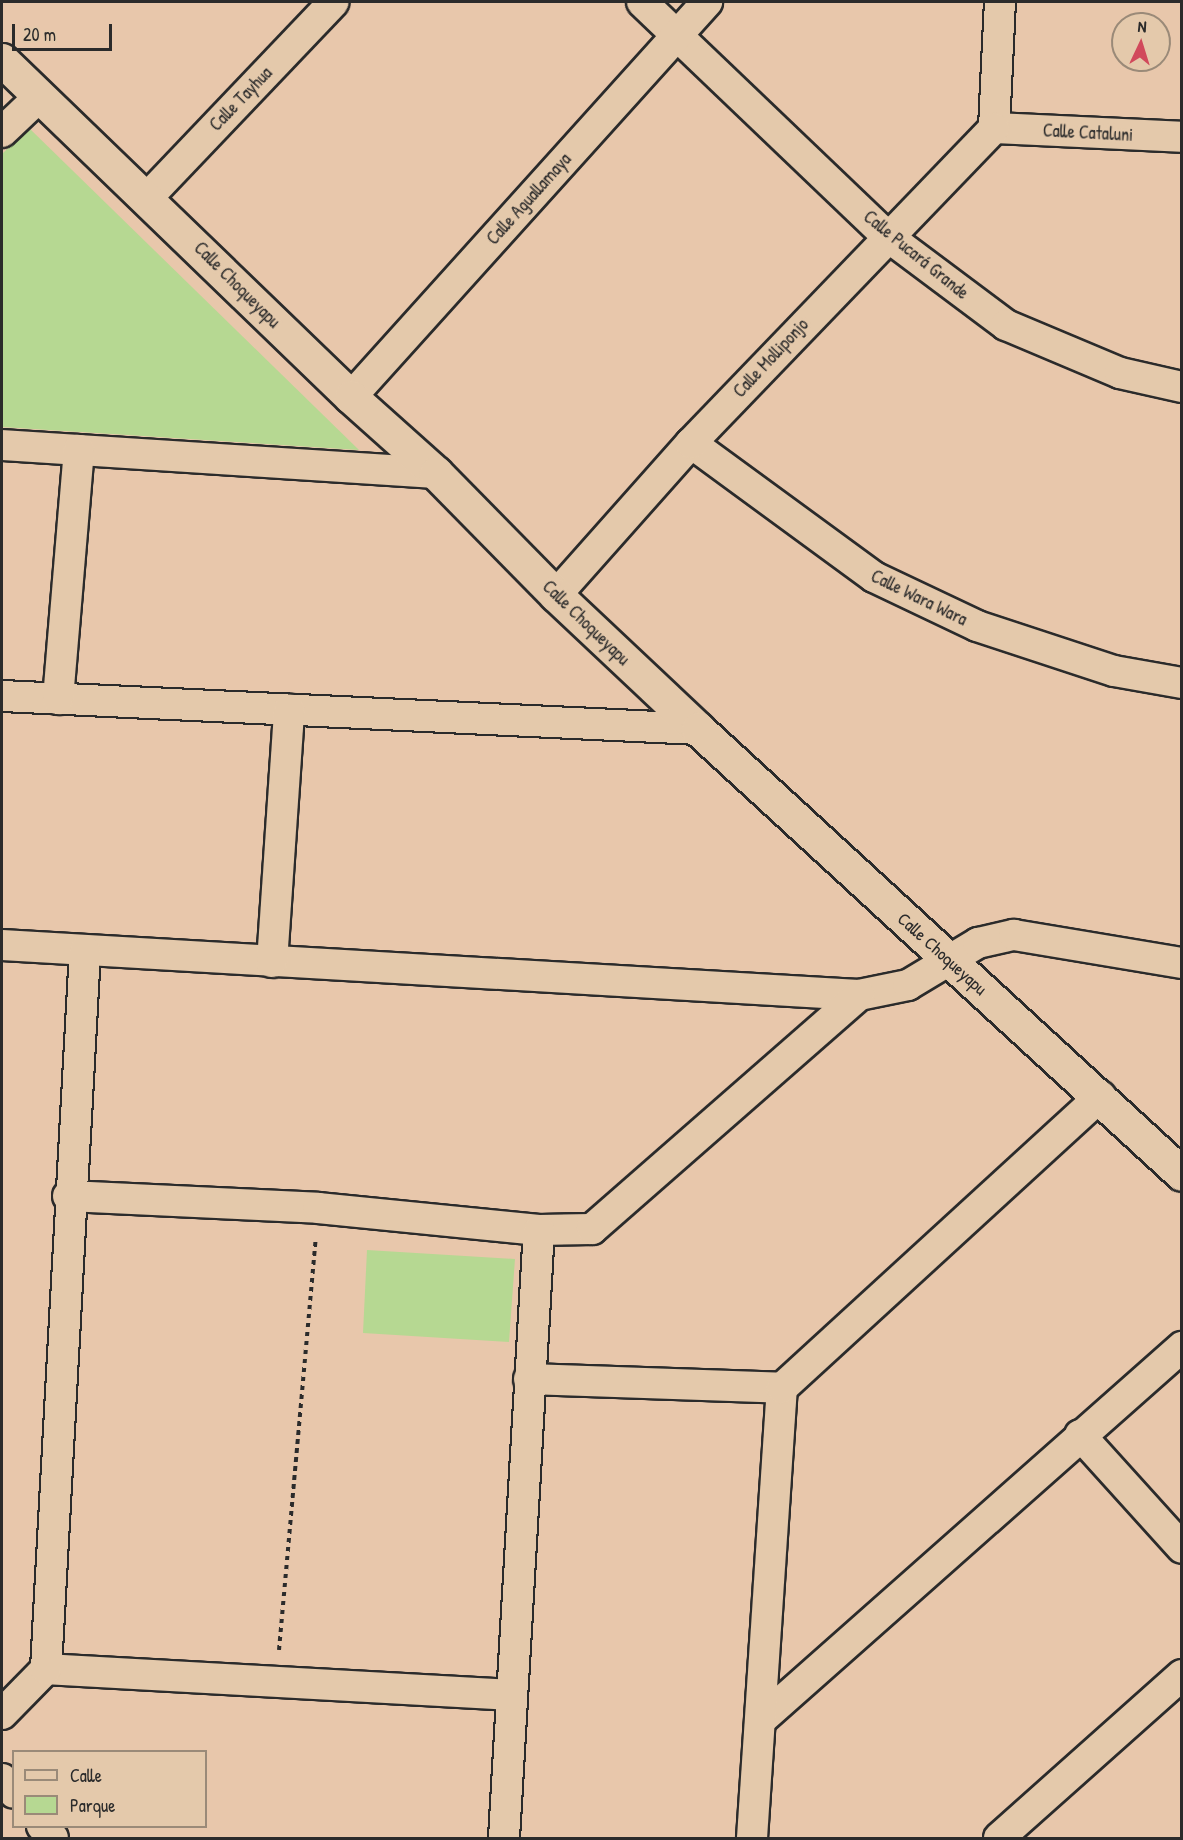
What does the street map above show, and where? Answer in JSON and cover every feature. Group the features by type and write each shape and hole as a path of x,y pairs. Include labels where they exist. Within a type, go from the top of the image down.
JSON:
{"street":[{"name":"Calle Tayhua","path":"148,197 334,2"},
{"name":"Calle Pucará Grande","path":"642,2 887,236 1006,325 1119,373 1182,387"},
{"name":"Calle Aguallamaya","path":"351,397 708,2"},
{"path":"994,129 1000,2"},
{"name":"Calle Choqueyapu","path":"2,60 148,197 351,397 436,473 556,595 949,961 1101,1096 1182,1174"},
{"path":"2,132 39,97"},
{"name":"Calle Cataluni","path":"994,129 1182,137"},
{"name":"Calle Molliponjo","path":"556,595 691,443 887,236 994,129"},
{"name":"Calle Wara Wara","path":"691,443 874,578 977,626 1114,671 1182,683"},
{"path":"2,445 436,473"},
{"path":"58,699 79,450"},
{"path":"2,696 698,729"},
{"path":"273,962 289,710"},
{"path":"2,945 859,995 908,984 978,943 1014,935 1182,963"},
{"path":"2,1714 46,1669 68,1196 85,951"},
{"path":"68,1196 318,1208 539,1230 592,1229 859,995"},
{"path":"752,1839 763,1718 782,1388 1101,1096"},
{"path":"504,1839 539,1230"},
{"path":"763,1718 1182,1347"},
{"path":"529,1379 782,1388"},
{"path":"1080,1435 1182,1548"},
{"path":"46,1669 511,1695"},
{"path":"999,1839 1182,1675"},
{"path":"2,1779 12,1791"}],"path":[{"path":"276,1681 318,1208"}],"green space":[{"path":"29,128 359,450 2,427 2,154"},
{"path":"367,1250 515,1259 509,1342 363,1333"}]}
